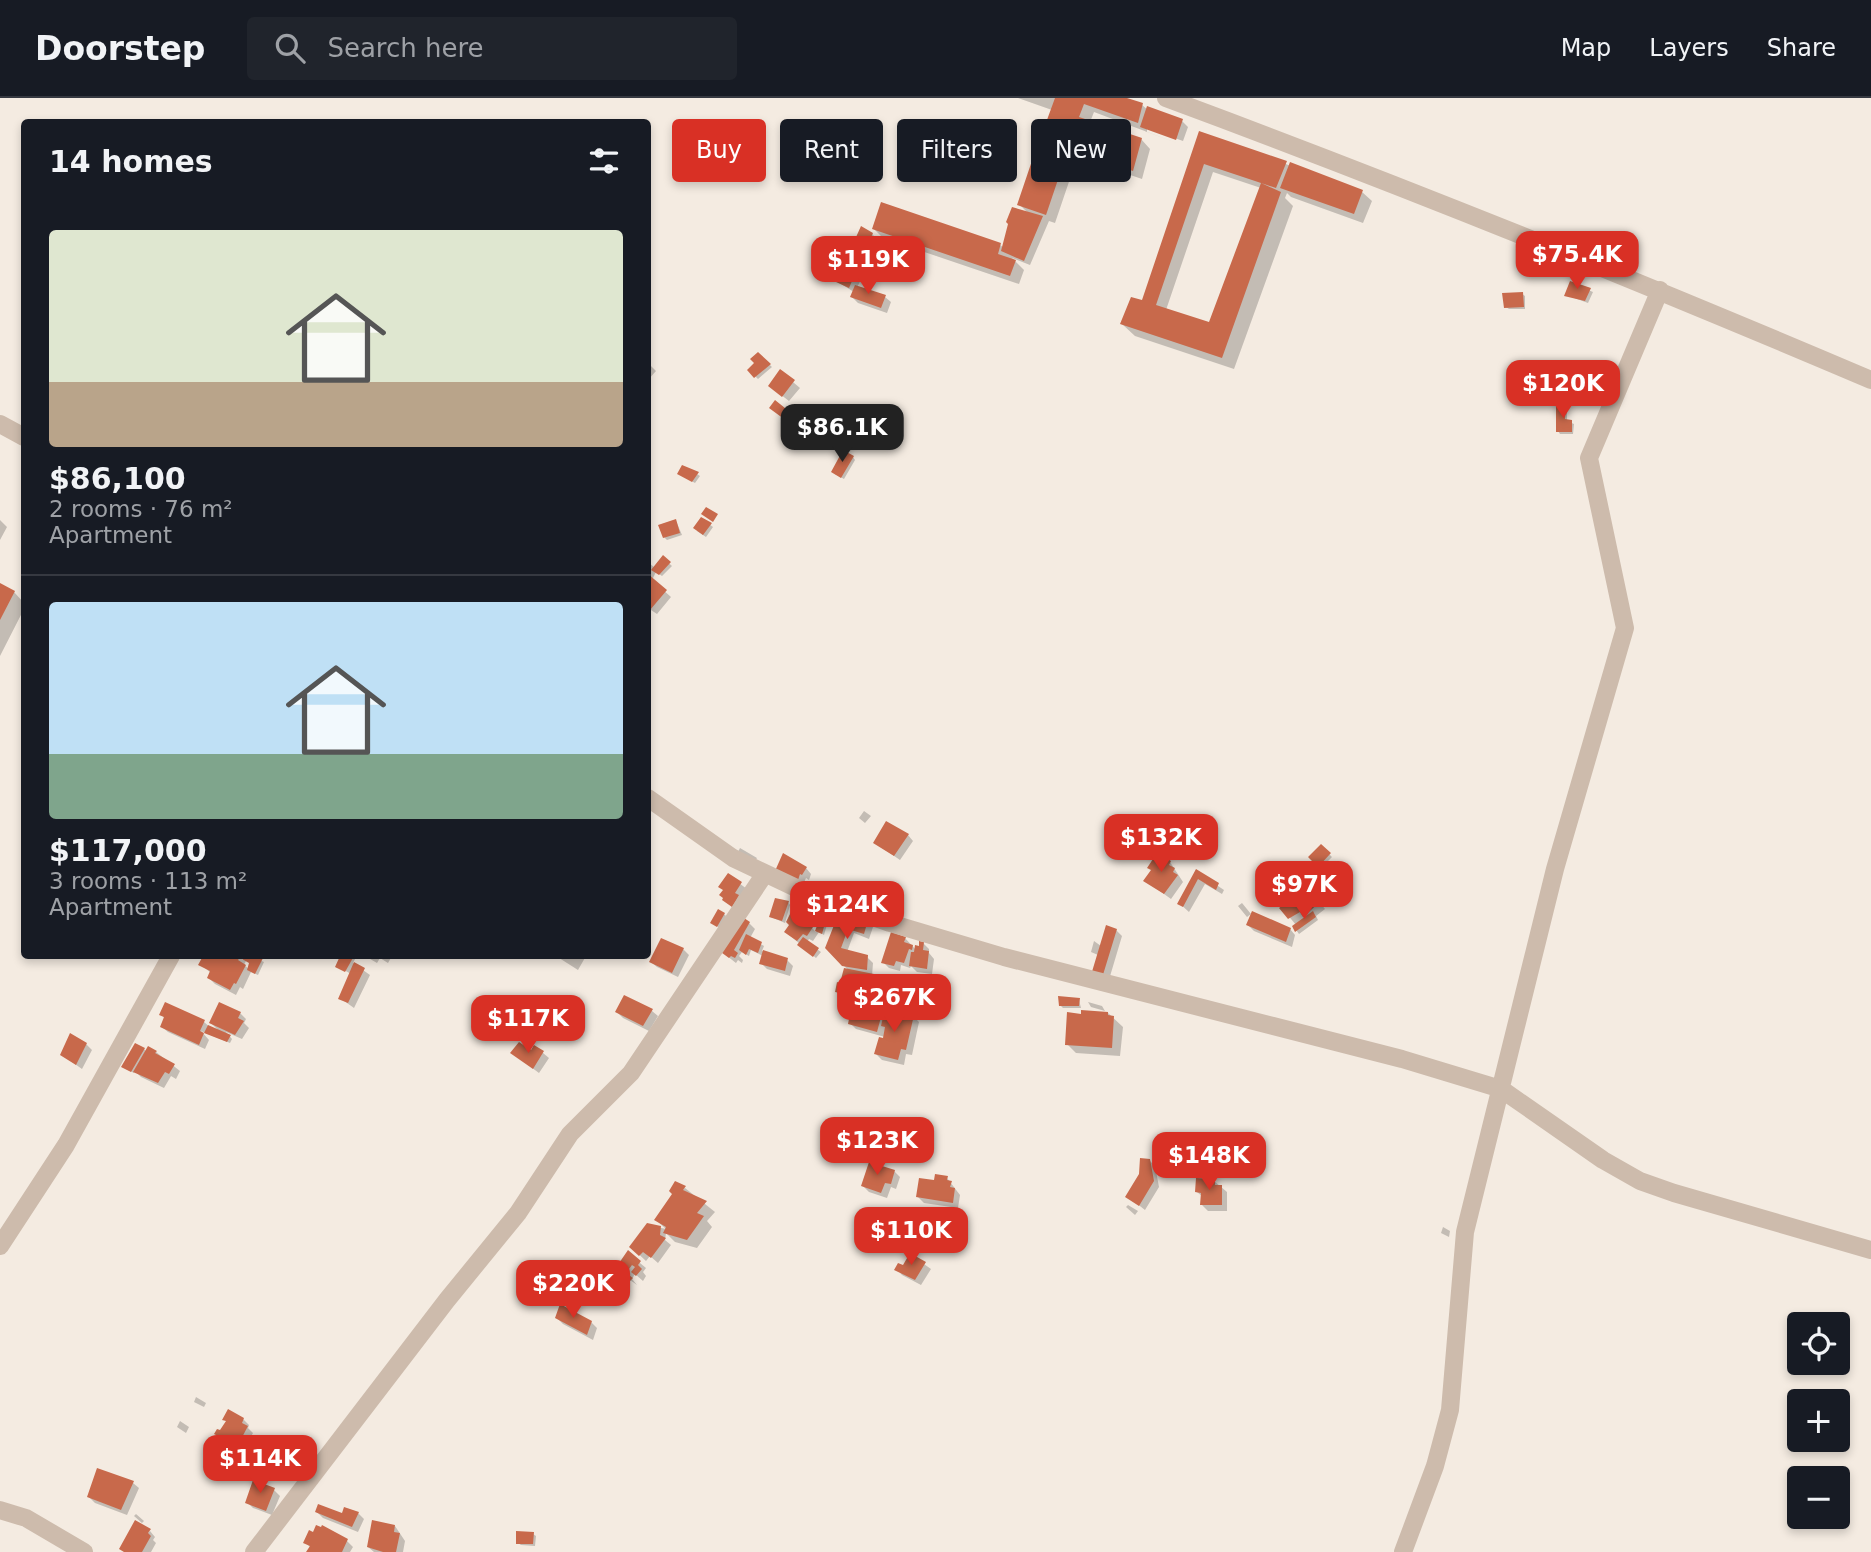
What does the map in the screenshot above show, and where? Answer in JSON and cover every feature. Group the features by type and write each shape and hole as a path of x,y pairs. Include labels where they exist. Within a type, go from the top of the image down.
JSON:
{"street":[{"path":"1166,98 1298,147 1660,290 1871,380"},
{"path":"1404,1552 1435,1466 1450,1410 1465,1232 1555,869 1625,628 1589,458 1660,290"},
{"path":"0,424 21,435"},
{"path":"651,800 733,858 811,895 890,923 1004,957 1402,1059 1501,1089 1603,1160 1640,1181 1674,1194 1871,1250"},
{"path":"254,1552 439,1311 519,1213 570,1134 631,1073 764,875"},
{"path":"0,1245 66,1144 169,959"},
{"path":"0,1510 26,1518 84,1552"}],"building":[{"path":"1055,98 1127,98 1143,103 1138,123 1084,104 1079,117 1085,119 1047,119"},
{"path":"1147,106 1183,119 1176,140 1140,127"},
{"path":"1199,131 1287,161 1276,188 1261,183 1281,192 1222,358 1120,324 1131,297 1142,300","holes":["1204,164 1261,183 1209,322 1156,305"]},
{"path":"1131,134 1142,138 1133,171 1131,170"},
{"path":"1290,162 1363,190 1354,214 1280,188"},
{"path":"1031,164 1031,182 1057,182 1046,215 1017,205"},
{"path":"881,202 1001,243 998,254 1016,260 1010,276 872,229"},
{"path":"1012,207 1043,216 1024,261 1001,251 1008,224 1006,222"},
{"path":"861,226 873,233 849,288 836,282"},
{"path":"1570,281 1591,288 1585,301 1564,296"},
{"path":"855,285 886,295 881,308 850,297"},
{"path":"1523,292 1524,307 1504,308 1502,293"},
{"path":"758,352 771,364 754,378 747,370 754,363 750,359"},
{"path":"780,369 795,380 782,397 768,386"},
{"path":"775,400 790,412 784,419 769,408"},
{"path":"1556,405 1566,406 1565,419 1572,420 1572,432 1556,432"},
{"path":"843,450 854,456 841,478 831,472"},
{"path":"682,465 699,472 692,482 677,474"},
{"path":"706,507 718,514 713,522 701,514"},
{"path":"701,517 712,523 703,535 693,528"},
{"path":"676,519 680,533 663,538 658,525"},
{"path":"663,555 671,562 659,575 651,570"},
{"path":"651,577 667,590 651,609"},
{"path":"0,583 15,591 0,620"},
{"path":"886,821 909,834 894,856 873,843"},
{"path":"1321,844 1331,853 1318,867 1308,857"},
{"path":"783,853 807,867 798,880 775,871"},
{"path":"1157,853 1171,861 1169,865 1175,868 1173,872 1178,875 1164,894 1143,881 1151,870 1147,868"},
{"path":"1196,869 1219,883 1216,890 1198,879 1183,907 1177,904"},
{"path":"728,873 742,882 735,893 739,895 732,907 722,900 719,895 723,890 718,887"},
{"path":"1305,888 1320,902 1303,917 1300,912 1288,919 1279,908"},
{"path":"775,898 789,901 782,921 769,917"},
{"path":"824,907 836,911 835,914 828,912 822,934 815,931"},
{"path":"718,909 725,913 717,927 710,923"},
{"path":"840,910 868,920 864,934 848,929 841,948 868,955 867,970 842,966 825,948"},
{"path":"1252,911 1291,928 1286,942 1246,925"},
{"path":"1313,911 1316,917 1295,932 1292,926"},
{"path":"791,912 813,927 807,936 803,934 797,941 784,932 789,925 786,922"},
{"path":"741,916 750,922 734,950 738,953 735,958 729,958 718,950"},
{"path":"1106,925 1117,929 1102,978 1091,975"},
{"path":"891,932 906,937 904,942 913,945 904,963 896,961 894,966 881,963"},
{"path":"746,934 762,942 758,953 749,949 746,955 739,950"},
{"path":"803,937 819,948 813,957 797,945"},
{"path":"661,938 684,948 672,973 649,962"},
{"path":"919,941 924,942 923,950 929,951 927,969 909,966 911,952 914,952 915,945 919,946"},
{"path":"763,950 788,958 785,971 759,964"},
{"path":"201,959 239,959 246,965 230,990 207,978 210,971 198,965"},
{"path":"242,959 262,959 255,974 247,970 249,963"},
{"path":"339,959 352,959 345,972 335,967"},
{"path":"354,962 365,968 348,1003 338,999"},
{"path":"844,968 874,974 871,992 865,991 863,998 835,992"},
{"path":"624,995 653,1009 643,1026 615,1012"},
{"path":"1058,996 1080,998 1079,1006 1059,1006"},
{"path":"165,1002 205,1020 200,1031 204,1033 199,1045 160,1027 164,1017 159,1015"},
{"path":"219,1002 241,1012 238,1018 244,1021 235,1035 209,1023"},
{"path":"885,1008 914,1015 906,1050 901,1049 898,1060 874,1054 879,1037 883,1038 885,1027 881,1026"},
{"path":"862,1009 876,1011 875,1015 881,1017 877,1032 848,1024 850,1014 854,1015 855,1011 861,1013"},
{"path":"1081,1010 1108,1012 1108,1015 1114,1016 1112,1048 1065,1045 1067,1012 1081,1014"},
{"path":"208,1025 231,1035 227,1042 204,1033"},
{"path":"70,1033 87,1043 76,1065 60,1055"},
{"path":"519,1042 531,1050 534,1045 544,1051 533,1069 510,1053"},
{"path":"135,1043 145,1048 131,1072 121,1067"},
{"path":"148,1046 175,1064 169,1074 165,1072 158,1083 133,1072"},
{"path":"1140,1158 1150,1159 1154,1181 1139,1206 1125,1197 1139,1174"},
{"path":"869,1162 895,1170 891,1184 885,1183 881,1193 861,1186"},
{"path":"935,1174 948,1176 947,1180 952,1181 950,1187 955,1188 953,1203 916,1197 919,1178 934,1180"},
{"path":"1196,1178 1215,1179 1215,1185 1222,1185 1222,1205 1200,1205 1201,1193 1195,1192"},
{"path":"675,1181 686,1186 683,1190 707,1201 697,1213 704,1216 687,1240 663,1233 666,1227 654,1220 672,1194 669,1191"},
{"path":"647,1223 661,1226 660,1235 666,1238 651,1258 643,1252 639,1256 629,1247"},
{"path":"628,1250 641,1261 638,1265 642,1269 636,1276 631,1272 635,1267 632,1265 626,1273 633,1278 630,1281 615,1269"},
{"path":"910,1253 926,1262 915,1280 894,1270 898,1263 903,1265"},
{"path":"560,1304 592,1321 587,1335 555,1318"},
{"path":"228,1409 244,1418 242,1423 248,1426 239,1443 231,1439 229,1442 214,1434 226,1421 222,1420"},
{"path":"97,1468 134,1481 121,1510 87,1497"},
{"path":"253,1480 275,1488 266,1511 245,1503"},
{"path":"318,1504 342,1513 344,1507 359,1512 352,1527 315,1512"},
{"path":"135,1520 151,1529 148,1533 151,1536 142,1552 124,1552 119,1549"},
{"path":"372,1520 395,1525 394,1532 400,1533 396,1552 383,1552 367,1547"},
{"path":"316,1525 322,1525 348,1539 342,1552 306,1552 310,1546 303,1543 309,1530 313,1532"},
{"path":"516,1531 534,1532 533,1544 516,1544"}]}
